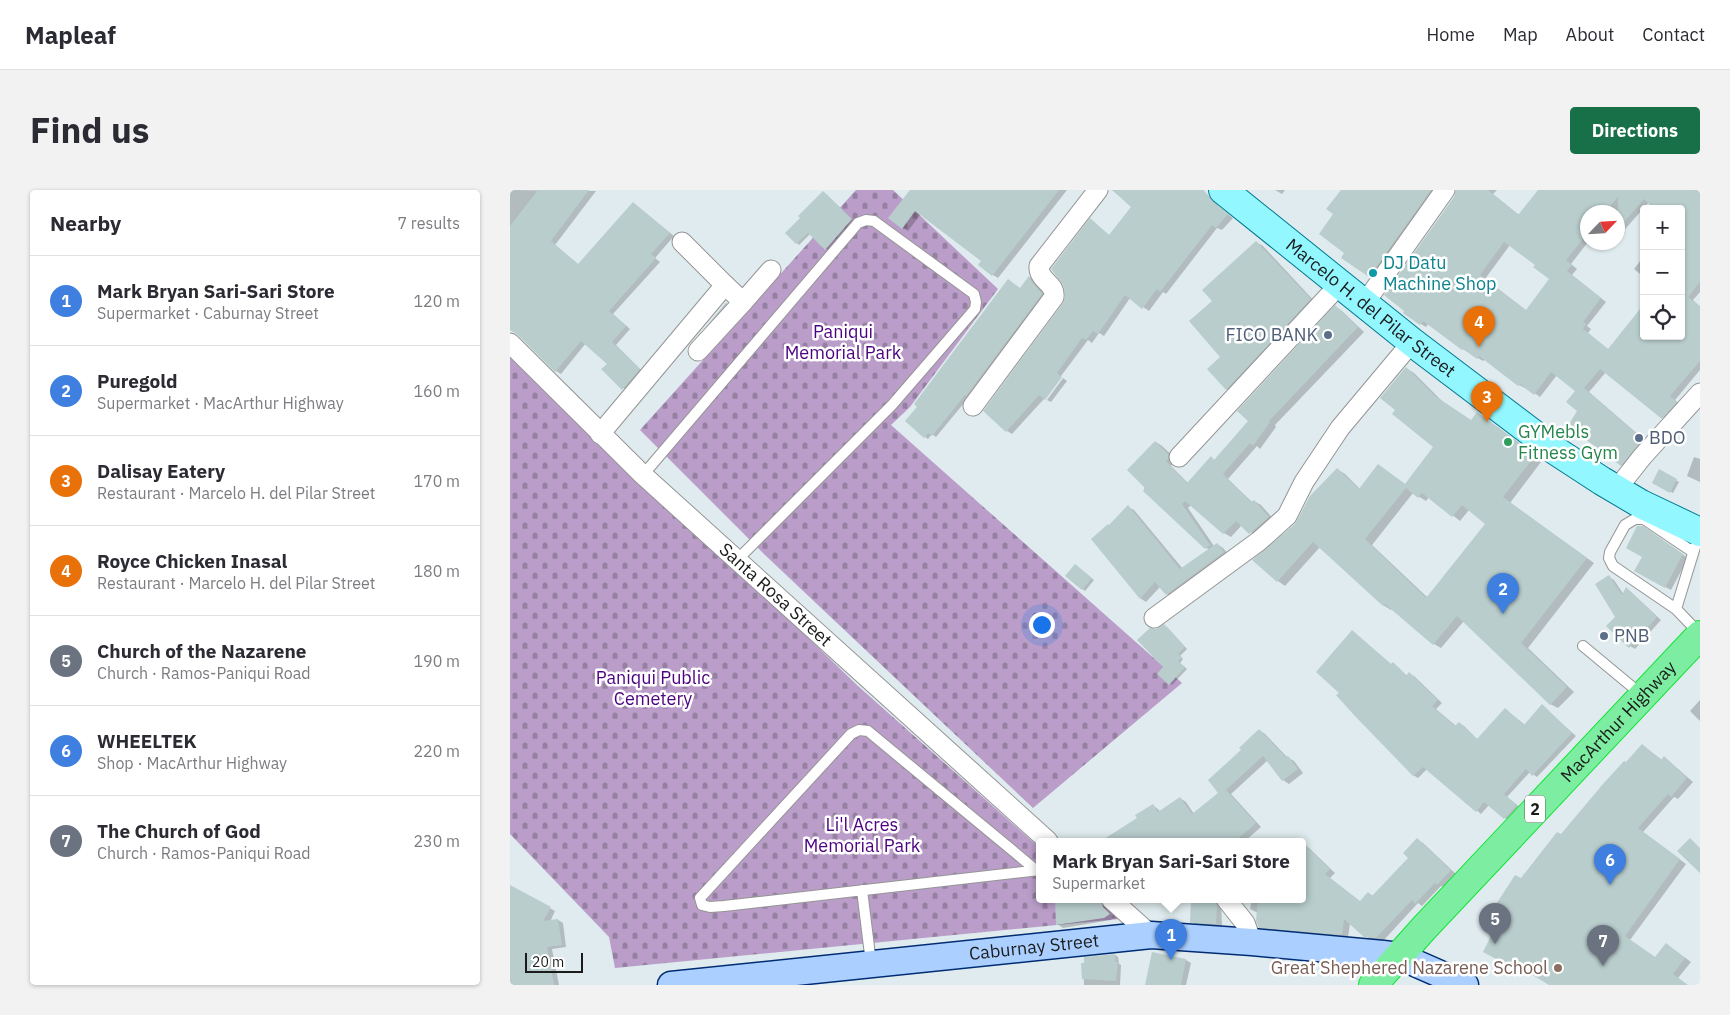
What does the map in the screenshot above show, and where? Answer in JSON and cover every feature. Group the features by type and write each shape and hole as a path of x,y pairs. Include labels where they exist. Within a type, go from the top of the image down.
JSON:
{"highway":[{"name":"MacArthur Highway","path":"1373,985 1700,635"}],"main road":[{"name":"Marcelo H. del Pilar Street","path":"1223,190 1339,285 1556,451 1616,490 1698,538"}],"street":[{"path":"973,406 1054,297 1055,292 1052,286 1038,272 1039,266 1098,190"},
{"path":"1364,304 1445,190"},
{"path":"682,242 742,302"},
{"path":"698,351 772,270"},
{"path":"600,434 725,285"},
{"path":"1179,457 1339,285"},
{"path":"1154,618 1259,541 1288,516 1304,482 1340,428 1412,342"},
{"name":"Santa Rosa Street","path":"510,343 643,475 1045,838"},
{"path":"1616,490 1642,457 1700,393"},
{"path":"1116,903 1152,935"},
{"path":"1229,903 1245,924 1252,942"},
{"name":"Caburnay Street","path":"671,985 799,978 871,964 1152,935 1399,956 1465,985"}],"lane":[{"path":"643,475 858,224 866,220 874,220 974,294 976,302 974,309 911,385 737,560"},
{"path":"1676,609 1698,538 1644,519 1635,519 1626,525 1610,552 1609,558 1613,566 1676,609 1700,635"},
{"path":"1583,646 1642,696"},
{"path":"1036,868 868,731 859,730 851,734 700,898 702,904 710,908 1036,870"},
{"path":"862,890 871,964"}],"green space":[{"name":"Paniqui Memorial Park","path":"856,190 893,190 998,289 910,407 891,425 1182,683 1033,808 765,555 640,430"},
{"name":"Paniqui Public Cemetery","path":"510,351 858,686 1036,844 1036,903 1101,903 1119,919 615,968 609,937 510,834"}],"building":[{"path":"538,190 589,190 551,241 578,264 633,202 670,233 651,254 656,258 609,311 626,326 612,342 640,369 622,390 601,369 607,364 581,341 555,372 518,335 510,330 510,226"},
{"path":"910,190 1059,190 992,276 978,265 981,261 915,211 902,229 888,218"},
{"path":"1112,190 1203,190 1213,202 1228,214 1216,228 1212,225 1160,292 1157,289 1142,309 1125,295 1098,334 1093,331 1086,340 1082,338 1057,373 1062,377 1045,400 1039,395 1006,432 983,411 1063,303 1065,297 1064,288 1051,269 1090,218 1109,235 1131,207"},
{"path":"1341,190 1431,190 1369,277 1341,258 1344,253 1319,234 1333,214 1326,209"},
{"path":"1456,190 1488,190 1518,215 1538,190 1700,190 1700,282 1688,297 1700,306 1700,361 1670,396 1677,402 1662,419 1600,369 1584,388 1643,439 1621,466 1568,426 1577,411 1566,402 1575,391 1551,372 1534,395 1520,384 1518,386 1479,356 1477,359 1462,350 1423,321 1420,325 1403,313 1404,311 1384,295 1454,197","holes":["1618,197 1618,205 1625,205 1625,221 1644,199 1650,205 1685,205 1685,340 1640,340 1640,309 1608,349 1583,329 1586,324 1583,322 1601,298 1567,271 1572,265 1566,260 1580,243 1580,205 1611,205","1504,242 1535,265 1533,267 1549,279 1526,310 1480,275"]},
{"path":"823,191 852,219 825,250 808,233 796,244 785,233 800,218 798,216"},
{"path":"1256,241 1311,299 1226,390 1207,369 1220,357 1189,321 1212,301 1202,290"},
{"path":"1029,276 1042,294 966,396 932,436 928,433 924,438 905,421 917,407 914,404 1008,279 1020,288"},
{"path":"1335,305 1358,327 1269,421 1253,446 1250,443 1223,474 1251,502 1254,500 1269,517 1249,534 1236,521 1223,534 1185,501 1182,504 1210,545 1205,549 1143,491 1145,488 1127,470 1155,441 1168,454 1166,461 1187,483 1211,456 1214,460 1248,421 1237,411"},
{"path":"1406,367 1435,396 1471,420 1477,412 1515,440 1534,457 1503,497 1587,558 1521,643 1567,687 1550,705 1457,616 1433,645 1385,604 1383,606 1313,542 1277,582 1252,560 1295,524 1310,496 1337,468 1359,489 1378,464 1405,484 1433,447 1392,414 1395,410 1380,398","holes":["1406,488 1418,498 1422,493 1452,517 1462,505 1485,524 1426,598 1365,539"]},
{"path":"1659,469 1677,479 1670,493 1652,483"},
{"path":"1128,505 1180,569 1217,543 1224,552 1166,595 1155,582 1140,599 1091,539 1109,525"},
{"path":"1637,526 1643,526 1683,554 1665,588 1634,571 1642,557 1626,548"},
{"path":"1075,564 1092,578 1082,590 1065,576"},
{"path":"1609,575 1622,595 1626,587 1657,617 1629,648 1606,626 1615,617 1595,584"},
{"path":"1164,624 1185,647 1178,654 1182,657 1178,661 1185,667 1169,685 1157,674 1163,667 1137,640 1150,628 1156,629"},
{"path":"1352,630 1391,664 1393,662 1406,676 1409,672 1438,700 1432,706 1455,726 1459,722 1477,739 1505,708 1524,725 1542,704 1572,733 1532,776 1526,769 1504,794 1517,805 1504,819 1484,802 1476,812 1423,767 1413,776 1336,695 1339,693 1316,672"},
{"path":"1259,729 1286,757 1288,756 1298,769 1282,781 1263,756 1226,790 1256,823 1238,838 1106,838 1137,818 1135,815 1153,804 1158,812 1180,797 1192,814 1218,793 1208,780 1241,750 1239,748"},
{"path":"1642,744 1661,760 1664,756 1687,778 1671,797 1668,794 1638,828 1680,859 1625,936 1655,957 1666,943 1685,958 1673,974 1688,985 1549,985 1526,971 1524,974 1483,952 1494,930 1484,923 1515,875 1521,878 1557,832 1561,834 1603,784"},
{"path":"1417,838 1451,870 1437,885 1435,883 1415,904 1412,900 1376,938 1364,937 1344,919 1342,935 1259,928 1256,921 1258,903 1306,903 1306,846 1330,869 1325,874 1360,901 1368,892 1372,896 1408,858 1403,853"},
{"path":"1690,838 1700,848 1700,873 1677,851"},
{"path":"510,885 551,907 543,921 558,919 562,945 547,947 554,985 510,985"},
{"path":"1055,903 1102,903 1110,914 1104,918 1056,925"},
{"path":"1191,903 1216,903 1216,924 1190,923"},
{"path":"1152,952 1186,959 1181,985 1145,985"},
{"path":"1115,954 1116,962 1118,962 1116,981 1082,979 1081,963 1084,963 1084,957"}],"place":[{"name":"DJ Datu Machine Shop","path":"1373,273"},
{"name":"FICO BANK","path":"1328,335"},
{"name":"Royce Chicken Inasal","path":"1479,347"},
{"name":"Dalisay Eatery","path":"1487,422"},
{"name":"BDO","path":"1639,438"},
{"name":"GYMebls Fitness Gym","path":"1508,442"},
{"name":"Puregold","path":"1503,614"},
{"name":"PNB","path":"1604,636"},
{"name":"WHEELTEK","path":"1610,885"},
{"name":"Church of the Nazarene","path":"1495,944"},
{"name":"Mark Bryan Sari-Sari Store","path":"1171,960"},
{"name":"The Church of God","path":"1603,966"},
{"name":"Great Shephered Nazarene School","path":"1558,968"}],"park label":[{"name":"Li'l Acres Memorial Park","path":"862,835"}]}
